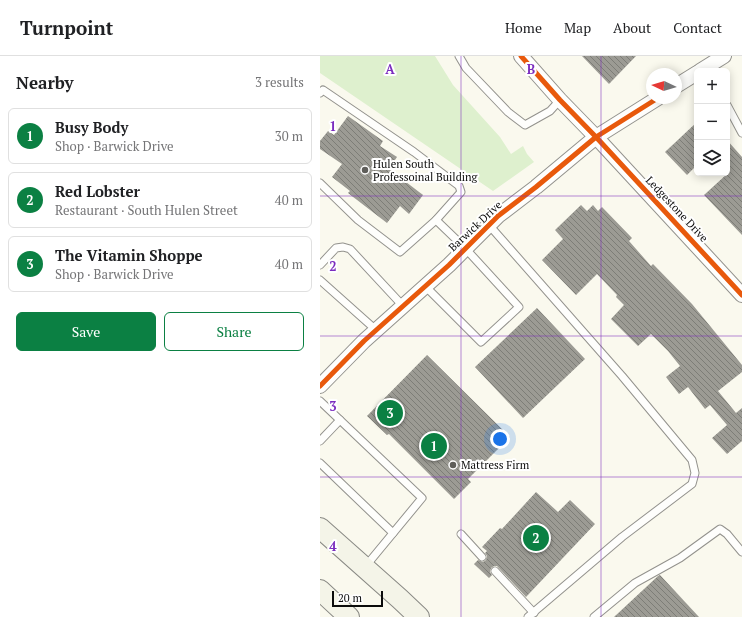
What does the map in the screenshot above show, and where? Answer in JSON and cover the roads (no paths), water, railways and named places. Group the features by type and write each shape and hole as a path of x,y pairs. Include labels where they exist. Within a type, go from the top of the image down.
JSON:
{"main road":[{"path":"320,528 419,617"},
{"path":"320,590 348,617"}],"street":[{"name":"Ledgestone Drive","path":"521,56 560,100 742,295"},
{"path":"707,68 724,56"},
{"path":"682,83 694,76"},
{"name":"Barwick Drive","path":"320,386 376,330 425,286 498,216 536,187 596,137 648,104"}],"lane":[{"path":"459,56 466,68 508,112 525,125 550,111 560,100"},
{"path":"320,93 323,90 414,152 459,186 462,192 436,220 400,252 358,220 320,182"},
{"path":"730,111 742,133"},
{"path":"425,286 481,342 519,307 465,248 436,220"},
{"path":"489,225 622,376 692,460 695,473 692,484 622,537 531,615 495,571"},
{"path":"320,265 336,248 343,247 350,250 403,306"},
{"path":"320,280 376,330"},
{"path":"320,401 422,498 365,567"},
{"path":"320,441 340,420"},
{"path":"320,464 393,532"},
{"path":"594,617 635,583 680,558 720,529 727,534 742,552"},
{"path":"461,534 482,557"}],"place":[{"name":"Hulen South Professoinal Building","path":"365,170"},
{"name":"The Vitamin Shoppe","path":"390,413"},
{"name":"Busy Body","path":"434,446"},
{"name":"Mattress Firm","path":"453,465"},
{"name":"Red Lobster","path":"536,538"}]}
